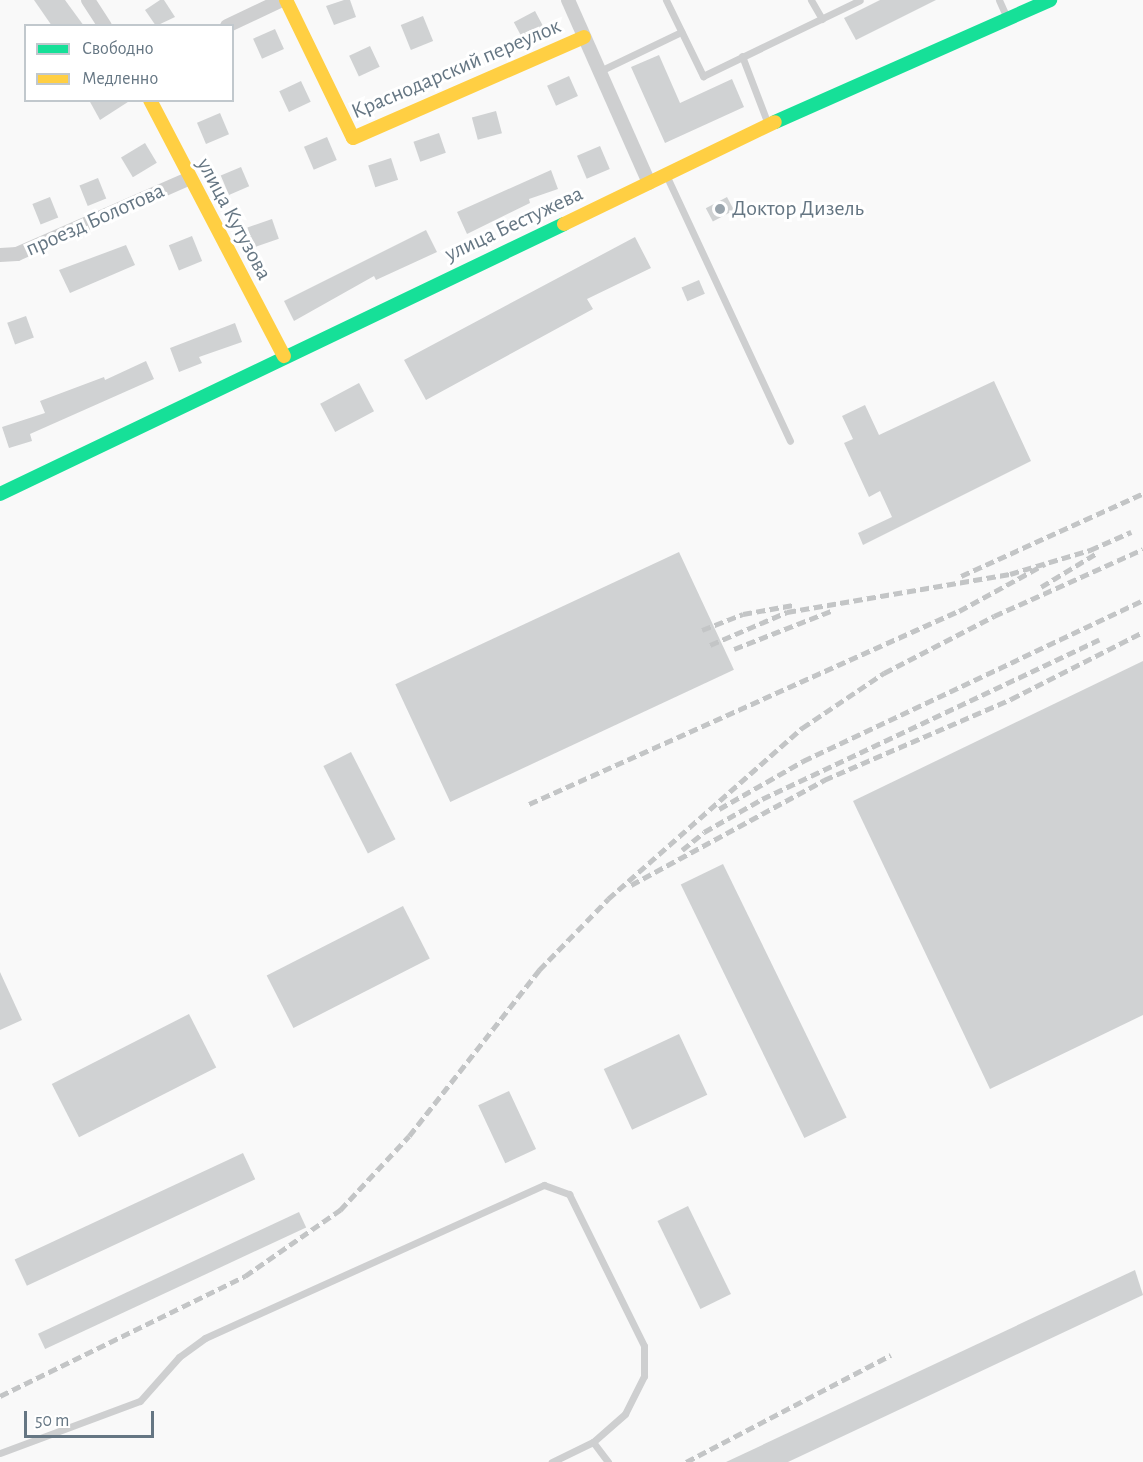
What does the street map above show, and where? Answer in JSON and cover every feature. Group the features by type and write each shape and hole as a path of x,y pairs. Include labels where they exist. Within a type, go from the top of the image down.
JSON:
{"street":[{"path":"88,0 104,24"},
{"name":"Краснодарский переулок","path":"231,24 284,0 352,138 584,37"},
{"path":"568,0 602,70 650,183"},
{"name":"улица Бестужева","path":"0,494 769,125 1050,0"},
{"name":"улица Кутузова","path":"151,102 188,179 284,356"},
{"name":"проезд Болотова","path":"0,255 17,254 188,179"}],"lane":[{"path":"666,0 703,76 860,0"},
{"path":"812,0 822,19"},
{"path":"999,0 1006,19"},
{"path":"602,70 681,32"},
{"path":"742,56 769,125"},
{"path":"666,175 790,441"},
{"path":"0,1453 140,1401 179,1357 205,1338 544,1185 569,1194 645,1346 644,1376 625,1414 593,1442 552,1462"},
{"path":"593,1442 608,1462"}],"building":[{"path":"34,0 65,0 83,24 51,24"},
{"path":"160,0 164,0 175,17 160,24 155,24 145,10"},
{"path":"350,0 356,17 334,25 326,6"},
{"path":"880,0 936,0 856,40 844,18"},
{"path":"535,11 545,30 524,41 514,22"},
{"path":"423,16 433,41 411,50 401,25"},
{"path":"275,29 284,49 262,59 253,39"},
{"path":"370,46 380,67 359,77 349,56"},
{"path":"659,55 680,103 732,79 744,107 665,143 631,67"},
{"path":"569,76 578,96 556,106 547,86"},
{"path":"301,81 311,102 289,112 279,91"},
{"path":"90,102 128,102 100,120"},
{"path":"496,111 502,133 478,140 472,117"},
{"path":"220,113 229,134 206,144 197,123"},
{"path":"439,133 446,153 420,162 413,142"},
{"path":"327,137 337,160 314,170 304,147"},
{"path":"145,143 157,163 133,177 121,157"},
{"path":"600,146 610,169 587,179 577,156"},
{"path":"391,158 398,180 375,187 368,165"},
{"path":"241,167 249,186 229,195 221,176"},
{"path":"551,170 558,189 529,199 530,203 467,234 457,212"},
{"path":"98,178 106,198 88,206 79,185"},
{"path":"50,197 58,217 41,225 32,204"},
{"name":"Доктор Дизель","path":"727,197 734,210 713,222 706,208"},
{"path":"272,219 279,239 254,247 247,227"},
{"path":"426,230 437,252 376,280 374,276 294,321 284,301"},
{"path":"192,236 202,261 179,270 169,245"},
{"path":"635,237 651,268 587,299 593,309 426,400 404,360"},
{"path":"126,245 135,265 70,293 59,270"},
{"path":"699,280 705,294 687,301 682,287"},
{"path":"26,316 34,338 15,344 7,323"},
{"path":"235,323 242,342 199,357 202,363 179,372 170,348"},
{"path":"146,361 154,379 30,434 32,441 9,448 2,427 45,413 40,401 104,377 105,380"},
{"path":"994,381 1031,461 863,545 858,533 892,517 880,491 869,497 844,443 853,439 842,416 865,405 879,435"},
{"path":"359,383 374,411 335,432 320,404"},
{"path":"679,552 734,670 450,802 395,684"},
{"path":"1143,661 1143,1015 990,1089 853,801"},
{"path":"351,752 395,839 368,853 323,766"},
{"path":"723,864 847,1117 804,1138 681,885"},
{"path":"403,906 430,959 293,1028 267,975"},
{"path":"0,972 22,1020 0,1030"},
{"path":"189,1014 216,1067 79,1137 52,1084"},
{"path":"679,1034 707,1095 632,1130 604,1069"},
{"path":"509,1091 536,1149 505,1163 478,1105"},
{"path":"243,1153 255,1179 27,1286 15,1259"},
{"path":"688,1206 731,1294 700,1309 657,1221"},
{"path":"299,1212 306,1227 45,1349 38,1334"},
{"path":"1135,1270 1143,1295 788,1462 726,1462"}],"railway":[{"path":"961,576 1142,494"},
{"path":"710,645 787,612 1010,574 1090,550 1131,532"},
{"path":"0,1396 245,1276 340,1210 409,1136 539,970 608,899 802,728 884,673 994,616 1143,549"},
{"path":"1041,587 1097,553"},
{"path":"529,804 959,611 1045,564"},
{"path":"719,809 803,761 1143,600"},
{"path":"702,630 743,614 793,605"},
{"path":"734,649 831,611"},
{"path":"631,885 824,780 1011,699 1143,632"},
{"path":"682,850 704,832 762,799 1099,640"},
{"path":"686,1462 891,1355"}],"traffic: fast":[{"path":"775,122 1050,0"},
{"path":"0,494 564,224"}],"traffic: slow":[{"path":"286,0 353,138 584,37"},
{"path":"151,102 284,356"},
{"path":"564,224 775,122"}],"place":[{"name":"Доктор Дизель","path":"720,209"}]}
